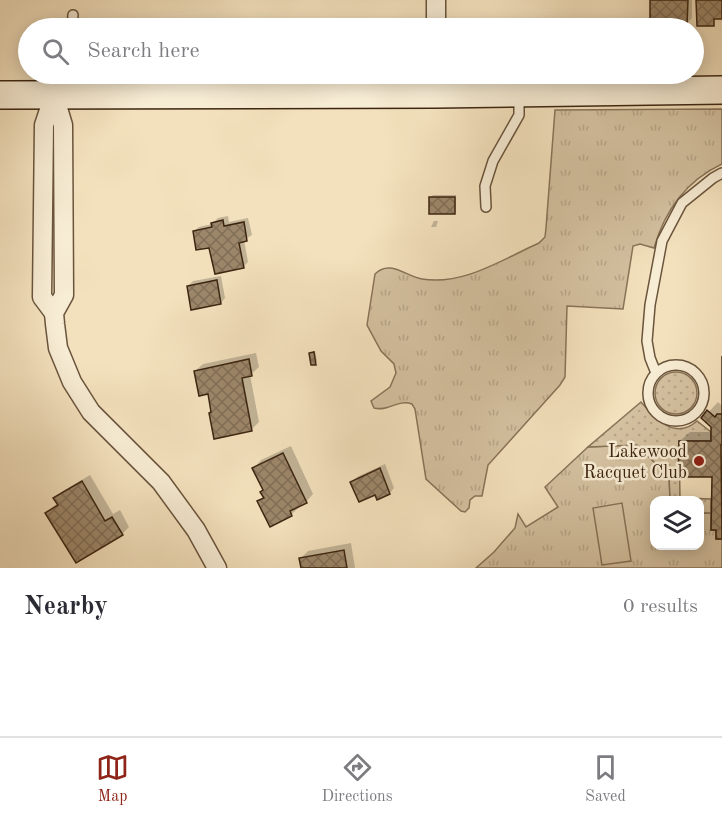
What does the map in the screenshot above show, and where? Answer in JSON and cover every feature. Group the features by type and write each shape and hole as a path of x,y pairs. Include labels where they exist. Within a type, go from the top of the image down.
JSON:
{"street":[{"path":"436,0 436,18"},
{"path":"0,95 66,88 436,84 519,92 722,90"},
{"path":"66,88 63,125 64,295 54,313 58,348 72,382 91,412 161,482 196,530 217,568"}],"lane":[{"path":"486,207 485,186 493,161 519,115 519,92"},
{"path":"656,373 650,358 647,340 650,305 663,241 682,203 722,173"},
{"path":"673,365 682,365 698,375 704,393 699,410 683,420 674,422 657,414 648,399 650,380 656,373 673,365"}],"green space":[{"path":"722,109 722,164 698,179 679,198 664,221 654,248 640,244 633,246 623,309 567,306 565,377 488,465 482,496 475,496 470,500 469,508 465,512 461,511 426,479 415,409 412,404 402,403 379,409 374,408 371,401 390,387 396,373 394,364 381,351 367,325 375,274 386,268 392,268 422,279 453,279 482,270 539,243 545,237 555,110"},
{"path":"676,372 684,373 691,378 696,385 696,401 691,408 684,413 676,414 668,413 661,408 656,401 655,393 656,385 661,378 668,373"},
{"path":"641,402 659,420 673,428 689,427 697,421 711,432 711,441 679,441 680,496 670,496 669,477 637,445 588,447"},
{"path":"637,445 669,477 670,496 650,496 650,550 704,550 704,513 711,513 711,530 716,530 716,539 722,539 722,568 476,568 515,528 518,514 526,527 558,507 545,487 588,447"},
{"path":"704,499 711,499 711,513 704,513"},
{"path":"622,503 631,561 602,565 593,508"}],"building":[{"path":"650,0 688,0 687,18 650,18"},
{"path":"696,0 722,0 722,19 714,19 714,26 704,26 704,18 697,18"},
{"path":"429,197 455,197 455,214 429,214"},
{"path":"223,220 224,226 244,222 247,241 239,243 244,268 215,274 209,248 196,250 193,231 212,227 211,223"},
{"path":"217,280 221,304 191,310 187,286"},
{"path":"314,352 316,365 311,365 309,353"},
{"path":"249,359 252,376 242,378 252,431 214,439 208,394 199,396 194,371"},
{"name":"Lakewood Racquet Club","path":"707,410 715,417 717,414 722,414 722,539 716,539 716,530 711,530 712,477 678,477 679,441 711,441 711,427 701,418"},
{"path":"283,453 307,503 290,511 292,516 270,527 257,501 264,498 260,492 263,490 252,468"},
{"path":"380,468 390,494 377,500 375,495 359,502 350,482"},
{"path":"82,481 105,521 112,517 123,535 76,563 45,513 58,505 53,498"},
{"path":"344,550 347,568 301,568 299,558"}],"place":[{"name":"Lakewood Racquet Club","path":"699,461"}]}
